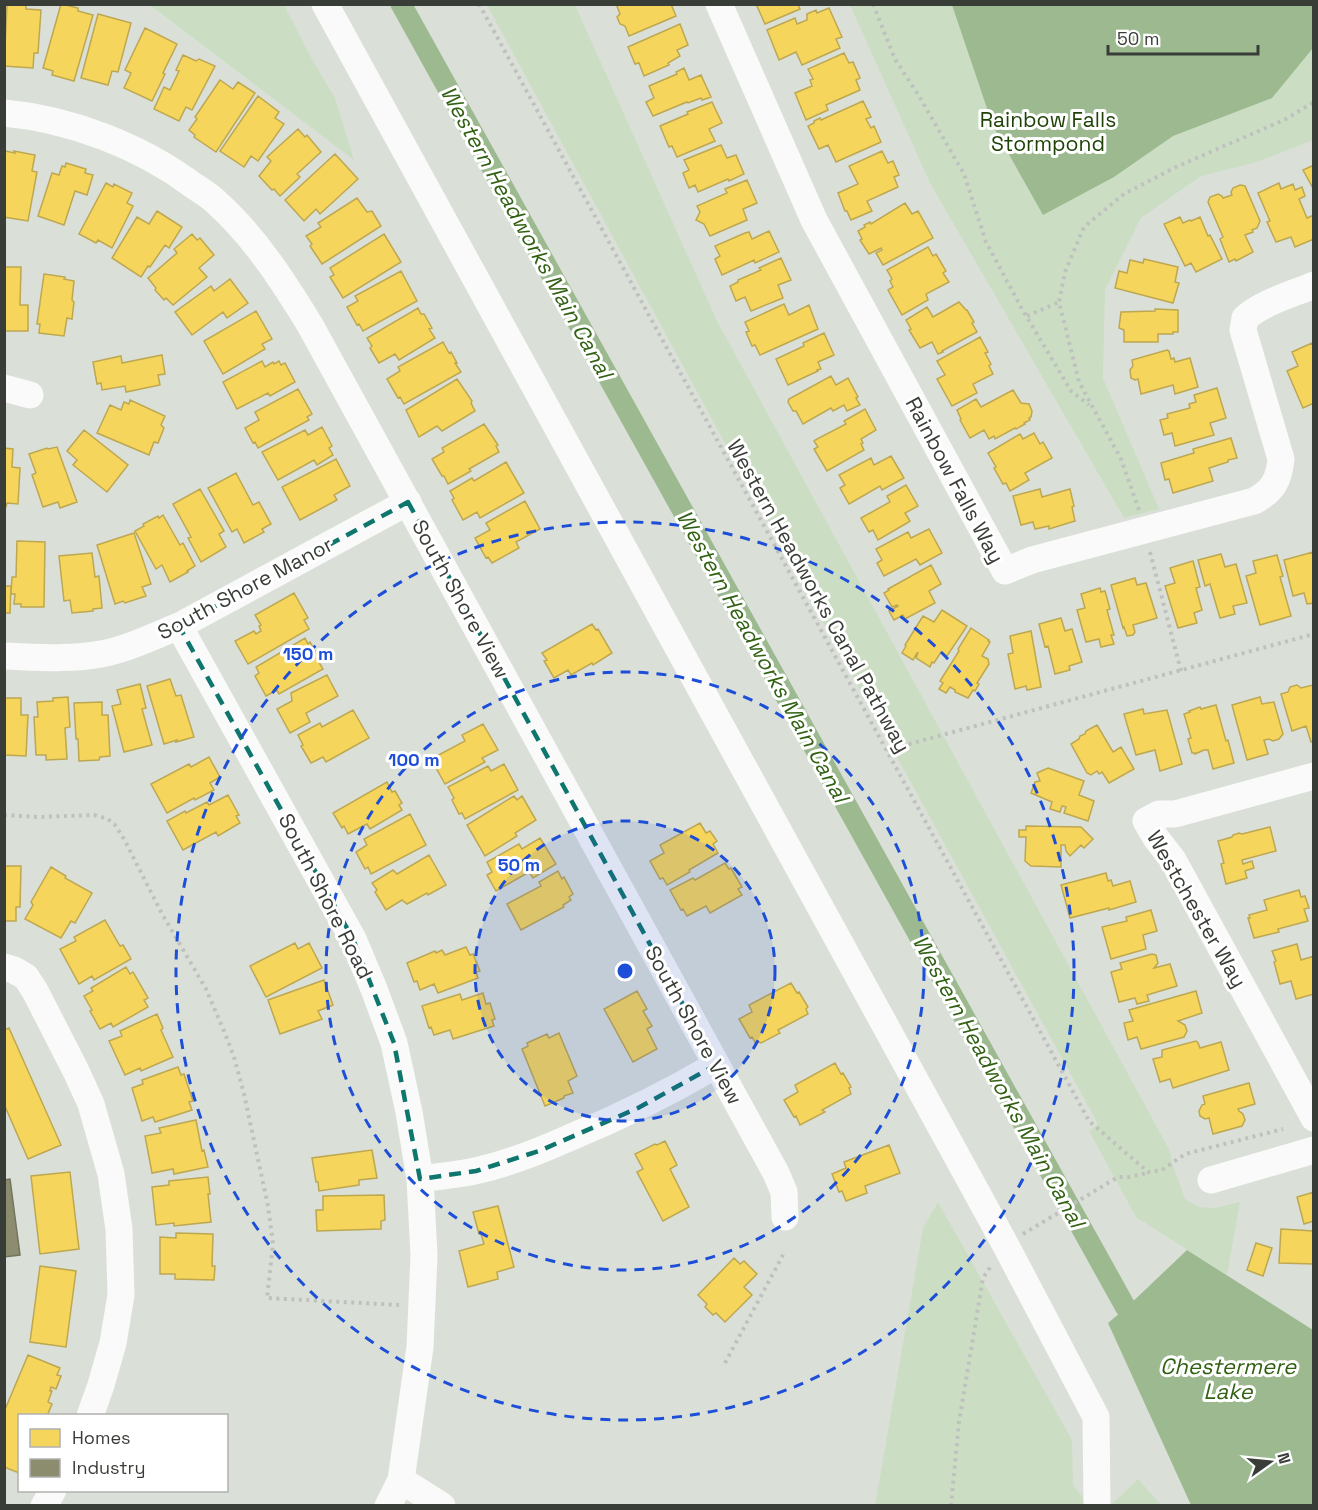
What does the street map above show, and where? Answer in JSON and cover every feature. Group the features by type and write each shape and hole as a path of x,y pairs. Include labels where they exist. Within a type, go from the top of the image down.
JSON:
{"street":[{"path":"325,4 1005,1244 1096,1418 1097,1506"},
{"name":"Rainbow Falls Way","path":"718,4 814,220 1005,571 1032,560 1254,501 1274,485 1280,473 1281,459 1243,330 1245,318 1265,305 1314,285"},
{"name":"South Shore View","path":"4,113 46,119 77,128 124,145 174,171 216,201 253,240 284,282 408,502 777,1173 784,1192 785,1217"},
{"path":"4,388 30,395"},
{"name":"South Shore Manor","path":"4,656 46,657 102,654 141,641 179,626 408,502"},
{"name":"South Shore Road","path":"179,626 353,939 394,1043 420,1179 424,1255 420,1347 401,1480 388,1506"},
{"name":"Westchester Way","path":"1314,776 1175,814 1159,814 1146,821 1173,860 1314,1118"},
{"path":"4,967 14,969 26,977 35,991 91,1104 111,1174 119,1229 121,1295 113,1343 91,1414"},
{"path":"420,1179 476,1171 539,1151 638,1108 716,1065"},
{"path":"1211,1180 1314,1150"},
{"path":"401,1480 442,1506"},
{"path":"44,1506 52,1492"}],"path":[{"name":"Western Headworks Canal Pathway","path":"479,4 1089,1121 1148,1173"},
{"path":"873,4 895,60 919,96 964,174 986,242 1071,391 1092,407"},
{"path":"1140,514 1121,459 1079,382 1059,302 1065,272 1084,227 1125,194 1176,167 1284,120 1314,102"},
{"path":"1027,316 1059,302"},
{"path":"1148,545 1181,671"},
{"path":"887,750 1314,634"},
{"path":"4,815 38,817 94,815 108,819 115,825 161,912 206,989 225,1030 234,1057 268,1206 273,1244 267,1298 405,1306"},
{"path":"951,1506 959,1422 983,1278 1005,1244 1118,1177 1162,1170 1185,1154 1283,1129"},
{"path":"725,1363 784,1253"}],"highlighted area":[{"path":"408,502 716,1065 638,1108 539,1151 476,1171 420,1179 394,1043 353,939 179,626"}],"green space":[{"path":"150,5 284,5 335,98 354,160"},
{"path":"487,5 575,5 717,321 1170,1151 1185,1199 1199,1207 1215,1208 1240,1202 1227,1275 1136,1217 1089,1131 1098,1124"},
{"name":"Rainbow Falls Stormpond","path":"850,5 1313,5 1313,140 1257,162 1201,176 1141,218 1105,290 1103,378 1159,509 1124,518 930,183"},
{"path":"938,1202 1072,1440 1073,1485 1089,1505 875,1506 923,1228"},
{"path":"1138,1479 1161,1505 1111,1505"}],"water":[{"path":"952,5 1313,5 1313,48 1272,98 1173,136 1114,177 1043,215 993,126"},
{"name":"Chestermere Lake","path":"1187,1250 1313,1330 1313,1505 1191,1505 1108,1323"}],"building: Homes":[{"path":"26,4 26,9 41,10 38,53 34,53 33,68 4,66 7,5"},
{"path":"61,4 93,15 74,81 52,75 53,71 43,68"},
{"path":"621,4 671,4 676,16 629,36 625,26 620,24 617,17 620,14 617,6"},
{"path":"756,4 798,4 800,9 765,24"},
{"path":"829,8 842,37 836,39 840,48 802,65 796,52 779,60 767,30 795,18 797,24 807,20 807,14"},
{"path":"98,14 131,23 118,72 112,71 108,85 81,78"},
{"path":"680,24 688,45 677,50 680,56 668,63 669,65 644,76 639,63 635,64 628,47"},
{"path":"145,28 177,44 152,101 124,88 131,73 125,70"},
{"path":"844,53 849,63 853,62 860,78 856,80 860,90 826,105 828,110 806,120 795,93 812,86 810,80 813,79 808,69"},
{"path":"183,55 215,66 192,110 186,107 179,121 154,109 164,87 170,90 179,71 176,70"},
{"path":"684,68 689,80 701,75 711,97 687,102 653,116 646,102 654,98 649,86 677,74 676,72"},
{"path":"220,80 233,89 238,82 255,93 216,152 194,137 195,135 189,130"},
{"path":"258,96 279,112 275,118 284,124 258,161 251,156 244,167 220,151"},
{"path":"863,101 871,117 866,119 871,128 874,126 881,142 836,162 828,145 819,149 808,126 820,118 821,120"},
{"path":"712,102 722,123 709,129 715,141 677,157 672,146 669,147 660,126"},
{"path":"298,129 305,137 307,135 321,152 297,174 300,177 280,196 259,176 271,161 267,157"},
{"path":"721,145 727,158 736,155 744,174 698,192 695,185 689,188 683,173 689,170 684,160"},
{"path":"5,151 35,155 32,171 37,172 28,221 4,217"},
{"path":"882,151 888,163 893,161 899,175 894,177 898,187 867,201 872,211 851,220 838,193 858,184 849,166"},
{"path":"335,154 358,179 320,214 316,209 304,221 285,200"},
{"path":"66,163 86,169 85,173 93,175 87,195 75,191 64,225 38,216 52,173 59,175 62,166 65,167"},
{"path":"1314,165 1314,190 1303,170"},
{"path":"747,180 757,203 743,209 747,220 710,236 704,224 696,220 700,212 697,206 727,193 725,189"},
{"path":"106,183 113,187 114,184 132,193 127,203 133,206 112,248 98,240 96,243 79,234"},
{"path":"1279,183 1281,189 1293,184 1295,190 1302,187 1305,196 1299,199 1307,218 1314,215 1314,239 1295,247 1291,237 1276,242 1258,193"},
{"path":"1240,185 1245,186 1260,221 1257,228 1252,230 1253,232 1245,235 1253,252 1229,262 1220,239 1223,237 1208,202 1210,197 1218,194 1223,198 1232,195 1233,188"},
{"path":"357,198 367,212 372,211 381,226 322,264 306,236 321,227 318,223"},
{"path":"905,203 912,214 918,211 933,238 883,265 876,253 882,250 881,248 869,254 860,240 862,239 858,231 865,227 864,225 870,222 871,224"},
{"path":"157,211 182,227 169,248 165,245 141,277 112,258 137,217 149,224"},
{"path":"1180,217 1183,223 1200,217 1222,259 1196,272 1191,263 1185,266 1164,224"},
{"path":"769,231 779,252 755,263 754,260 722,275 715,259 720,256 715,246 745,233 749,232 752,239"},
{"path":"192,234 197,240 200,238 214,255 199,268 207,277 173,305 166,298 164,300 148,278 177,253 174,249"},
{"path":"384,234 401,262 343,298 330,277 334,275 330,268"},
{"path":"928,247 933,256 936,254 946,271 943,273 949,282 926,294 928,300 902,315 888,290 893,287 887,270"},
{"path":"781,258 791,280 778,285 783,298 751,311 745,297 736,301 730,286 761,270 759,268"},
{"path":"1144,259 1178,267 1175,282 1179,283 1173,303 1115,288 1119,271 1127,273 1130,260 1143,263"},
{"path":"4,267 21,267 20,305 28,305 28,331 4,331"},
{"path":"401,271 417,301 363,331 347,307 358,301 355,296"},
{"path":"44,274 65,277 64,279 74,281 72,319 67,318 64,336 39,333 40,324 37,324"},
{"path":"230,279 248,303 227,318 223,312 192,335 175,312 211,286 214,291"},
{"path":"959,302 967,310 977,332 938,354 932,342 920,348 906,320 927,307 933,317"},
{"path":"784,304 789,315 809,305 818,329 760,355 755,345 752,346 746,332 749,331 745,322"},
{"path":"418,308 432,328 429,329 435,338 399,360 395,354 379,363 367,338"},
{"path":"1155,309 1178,310 1178,332 1158,334 1158,342 1124,342 1124,330 1119,328 1121,312 1155,311"},
{"path":"256,311 272,339 262,344 265,349 223,374 204,341"},
{"path":"824,333 834,355 818,362 821,369 818,371 788,385 776,359 804,346 803,343"},
{"path":"980,337 988,352 985,353 993,374 973,384 977,393 952,406 937,379 945,375 937,361"},
{"path":"443,342 461,372 404,404 387,379 400,371 398,367"},
{"path":"1312,343 1314,347 1314,403 1303,408 1287,371 1298,366 1292,352"},
{"path":"1167,350 1175,362 1190,358 1198,387 1175,394 1173,385 1141,394 1138,379 1131,378 1132,360"},
{"path":"162,355 165,374 158,375 160,385 126,392 125,386 102,390 101,383 97,384 93,362 121,356 122,363"},
{"path":"262,361 265,367 273,362 274,364 279,361 281,365 285,363 295,382 270,396 268,393 237,409 223,382"},
{"path":"831,376 836,385 848,378 860,405 847,411 844,405 833,411 831,408 803,424 796,411 793,411 788,402 789,399"},
{"path":"457,379 472,401 475,411 442,431 437,426 419,437 406,410"},
{"path":"1217,388 1226,418 1210,423 1214,435 1175,446 1172,433 1164,435 1160,420 1168,418 1167,414 1190,408 1189,404 1196,402 1194,395"},
{"path":"298,389 312,414 307,417 309,420 258,448 245,428 259,420 255,412"},
{"path":"1013,390 1021,403 1029,404 1032,411 1030,420 995,439 994,436 989,439 984,430 970,438 957,410 976,399 981,407"},
{"path":"130,400 165,416 161,425 164,428 158,443 154,442 149,455 97,433 110,405 121,410 124,402 129,404"},
{"path":"865,409 876,430 861,439 864,450 827,471 814,449 818,447 814,441 846,424 844,421"},
{"path":"484,424 498,445 496,446 499,452 448,484 432,459 444,452 442,448"},
{"path":"322,427 332,446 329,448 333,455 317,465 314,460 278,480 262,452 305,430 308,435"},
{"path":"84,430 128,465 107,492 73,465 77,460 67,451"},
{"path":"1034,433 1040,444 1043,442 1052,458 1025,473 1029,480 1010,491 1006,483 1003,484 988,453 1020,434 1023,439"},
{"path":"1231,438 1237,458 1209,468 1213,481 1173,493 1169,479 1165,480 1161,463 1194,453 1193,449"},
{"path":"57,447 77,502 60,508 58,502 43,507 32,475 36,473 29,454"},
{"path":"4,448 13,449 12,467 20,468 18,504 7,503 6,507 4,507"},
{"path":"891,456 904,478 882,490 880,486 849,504 840,488 845,485 839,475 871,458 874,465"},
{"path":"336,459 350,486 334,495 337,500 300,520 282,487"},
{"path":"506,462 524,493 480,518 477,512 463,520 452,500 454,498 450,491 472,478 474,481"},
{"path":"236,473 253,505 259,502 271,524 262,529 264,532 244,543 237,529 232,532 208,488"},
{"path":"906,485 918,506 905,513 910,521 878,540 873,530 869,532 861,518 890,502 887,496"},
{"path":"200,489 224,531 219,534 226,547 201,562 188,538 191,537 173,504"},
{"path":"1040,489 1042,497 1070,489 1075,521 1049,529 1049,526 1035,529 1033,522 1021,525 1013,496"},
{"path":"525,501 540,529 516,542 519,548 492,563 488,557 486,558 475,538 490,530 486,523"},
{"path":"163,515 180,545 183,543 195,566 170,582 162,565 156,569 135,531 144,526 143,524"},
{"path":"929,529 942,553 920,565 916,559 884,576 877,563 882,560 876,549 908,532 911,538"},
{"path":"134,533 151,584 142,587 146,596 115,604 97,545"},
{"path":"17,541 45,542 44,607 21,607 21,604 14,604 15,594 11,594 12,577 16,577"},
{"path":"1313,552 1314,603 1307,604 1304,593 1293,596 1284,560"},
{"path":"92,553 95,577 99,576 102,608 72,613 70,600 64,601 59,556"},
{"path":"1221,554 1225,567 1236,564 1247,603 1233,606 1235,614 1220,618 1210,584 1205,586 1198,560"},
{"path":"1277,555 1283,576 1280,577 1291,616 1260,625 1246,576 1256,573 1253,561"},
{"path":"1193,561 1200,587 1196,588 1202,610 1194,613 1197,623 1178,628 1165,586 1175,583 1170,568"},
{"path":"931,565 941,584 929,591 935,603 905,619 903,615 894,620 889,611 898,606 892,607 884,593"},
{"path":"1135,578 1137,585 1146,583 1157,618 1133,625 1135,632 1127,636 1111,585"},
{"path":"4,586 11,586 10,613 4,613"},
{"path":"1100,588 1101,592 1105,591 1110,609 1107,610 1114,635 1111,635 1114,644 1101,647 1099,639 1086,642 1077,610 1085,608 1081,594"},
{"path":"294,593 308,618 304,620 309,629 248,664 235,641 254,631 256,634 261,631 259,626 261,625 255,615"},
{"path":"942,610 967,626 947,656 941,652 930,667 916,658 918,653 913,660 902,653 923,616 934,622"},
{"path":"1061,618 1065,631 1072,629 1082,662 1069,666 1070,670 1055,674 1048,646 1045,647 1039,624"},
{"path":"592,624 596,630 598,629 612,653 571,675 568,670 554,678 542,653"},
{"path":"971,628 990,642 982,656 988,659 989,664 977,683 979,684 975,691 973,690 968,698 950,687 946,693 939,689 943,683 940,681"},
{"path":"1031,631 1041,687 1027,690 1026,686 1015,689 1008,654 1013,653 1010,636"},
{"path":"305,638 308,644 310,642 323,669 279,694 277,690 266,696 255,676 259,673 256,667"},
{"path":"327,675 338,696 306,713 310,722 290,733 277,709 292,701 291,693"},
{"path":"170,679 176,696 181,695 194,737 164,744 147,686"},
{"path":"140,684 146,708 142,709 152,745 124,752 112,706 121,704 117,690"},
{"path":"1297,685 1301,688 1313,685 1314,687 1314,741 1311,742 1306,726 1292,731 1281,694"},
{"path":"68,697 70,727 65,728 67,759 46,760 46,755 36,755 34,717 38,717 37,702"},
{"path":"1260,697 1262,704 1274,702 1283,734 1279,739 1273,741 1264,740 1268,754 1247,760 1232,705"},
{"path":"4,698 21,698 21,715 28,715 26,756 4,755"},
{"path":"102,702 102,715 108,715 110,756 100,757 99,760 79,761 74,703"},
{"path":"1216,705 1234,763 1213,769 1208,750 1192,753 1188,739 1191,738 1184,714 1200,707 1201,709"},
{"path":"1143,709 1144,714 1167,710 1182,764 1160,771 1155,750 1136,755 1124,714"},
{"path":"353,710 369,738 326,762 323,757 311,763 301,746 303,745 298,735 320,723 322,727"},
{"path":"483,724 498,750 482,758 485,762 445,784 431,759 465,741 462,735"},
{"path":"1097,725 1113,752 1121,747 1134,769 1109,783 1102,772 1099,774 1097,771 1091,775 1087,773 1071,744"},
{"path":"209,757 220,777 210,783 214,790 167,813 151,784 189,764 191,767"},
{"path":"504,764 518,790 465,819 462,813 459,814 448,787 488,766 491,771"},
{"path":"1048,768 1084,781 1079,795 1094,801 1088,821 1064,813 1066,807 1062,806 1060,812 1050,809 1052,802 1031,793 1035,782 1040,781 1037,773"},
{"path":"387,782 402,803 399,805 402,810 370,829 367,824 348,834 333,813"},
{"path":"228,795 239,815 236,816 240,823 218,836 216,832 183,850 167,821 185,811 186,813 207,802 209,805"},
{"path":"514,796 517,800 522,796 536,820 515,833 517,836 485,856 467,825"},
{"path":"410,814 426,845 371,874 368,867 365,869 356,852 367,845 364,839"},
{"path":"700,823 706,833 710,831 717,841 713,844 718,853 667,885 663,878 660,879 650,861 664,853 660,845"},
{"path":"1026,826 1081,827 1093,839 1084,848 1081,845 1070,856 1065,845 1061,845 1061,867 1031,866 1025,861 1026,837 1019,837 1019,830 1026,830"},
{"path":"1270,827 1276,851 1242,860 1243,864 1252,861 1254,868 1245,871 1247,878 1226,884 1221,864 1224,863 1218,841 1239,833"},
{"path":"540,838 556,864 533,878 529,872 496,891 487,875 492,872 487,862 519,844 522,849"},
{"path":"429,855 446,885 407,904 402,900 386,910 372,883 393,870 397,874"},
{"path":"725,863 729,869 731,868 742,887 738,889 742,895 710,913 706,906 687,916 670,890 693,878 695,880"},
{"path":"5,866 21,866 20,907 16,907 16,921 4,921"},
{"path":"51,867 92,893 75,923 71,921 61,938 25,919 33,905 31,902"},
{"path":"558,871 573,894 569,897 571,900 563,905 564,907 521,930 507,904 541,886 539,882"},
{"path":"1106,873 1108,881 1111,880 1113,886 1130,881 1136,902 1070,918 1061,885"},
{"path":"1299,890 1301,897 1305,896 1309,908 1304,909 1308,921 1254,938 1249,915 1267,910 1264,900"},
{"path":"1151,910 1157,931 1143,935 1146,949 1111,959 1102,927 1127,921 1126,917"},
{"path":"105,920 120,946 123,945 131,959 94,980 92,976 79,984 60,949 76,941 74,937"},
{"path":"295,943 298,949 309,943 322,968 266,997 250,966"},
{"path":"1297,944 1301,960 1314,956 1314,994 1296,999 1291,981 1280,984 1272,951"},
{"path":"466,947 470,955 473,954 480,971 476,972 478,978 438,993 434,984 420,990 417,981 414,982 407,963 435,951 436,953 442,950 445,955"},
{"path":"1152,954 1156,955 1158,963 1154,968 1170,964 1177,986 1147,995 1149,1001 1137,1004 1135,998 1119,1002 1111,972 1122,969 1120,963"},
{"path":"126,967 130,974 133,972 148,998 144,1000 148,1007 113,1027 111,1023 100,1029 84,996 93,991 91,988"},
{"path":"324,980 333,1005 318,1011 322,1019 280,1034 268,1000"},
{"path":"791,983 808,1007 806,1009 808,1014 778,1030 780,1033 756,1044 739,1019 752,1012 749,1005"},
{"path":"637,991 647,1009 643,1011 652,1026 647,1029 657,1049 633,1062 604,1009"},
{"path":"1196,991 1202,1013 1178,1021 1185,1025 1187,1031 1184,1037 1141,1049 1137,1037 1128,1040 1124,1023 1133,1021 1129,1010"},
{"path":"483,993 486,1004 490,1003 495,1019 492,1020 494,1026 453,1039 450,1030 434,1035 431,1027 429,1028 422,1006 460,994 462,1000"},
{"path":"157,1014 163,1028 161,1030 173,1057 141,1071 140,1068 125,1075 109,1041 122,1036 120,1031"},
{"path":"9,1028 61,1145 28,1159 4,1104 4,1030"},
{"path":"559,1033 577,1076 568,1081 573,1093 545,1106 522,1049 528,1046 527,1043 547,1034 549,1038"},
{"path":"1196,1041 1200,1048 1221,1042 1229,1070 1173,1088 1170,1079 1160,1082 1153,1059 1162,1057 1162,1050"},
{"path":"835,1063 851,1087 849,1088 851,1094 822,1110 825,1112 800,1125 784,1100 798,1092 795,1085"},
{"path":"178,1067 181,1075 184,1074 193,1101 189,1102 192,1110 155,1122 153,1117 142,1121 132,1088 143,1084 142,1080"},
{"path":"1249,1083 1255,1104 1238,1109 1245,1120 1242,1126 1213,1134 1209,1118 1205,1119 1200,1116 1199,1111 1205,1104 1203,1096"},
{"path":"196,1120 202,1151 204,1150 208,1167 174,1174 173,1169 152,1173 145,1136 161,1133 159,1128"},
{"path":"665,1141 677,1165 670,1169 689,1207 663,1221 637,1172 643,1169 635,1154"},
{"path":"889,1145 900,1173 865,1186 867,1193 846,1201 842,1191 839,1192 832,1174 846,1168 844,1162"},
{"path":"372,1150 377,1178 359,1180 359,1185 319,1191 312,1158"},
{"path":"70,1172 79,1249 40,1254 31,1176"},
{"path":"208,1177 211,1222 174,1226 174,1223 156,1225 152,1187 169,1185 169,1181"},
{"path":"1314,1192 1314,1221 1304,1224 1297,1197"},
{"path":"384,1195 385,1220 381,1221 381,1229 317,1231 316,1210 323,1210 323,1196"},
{"path":"498,1206 514,1267 497,1272 498,1279 468,1287 459,1251 484,1244 473,1212"},
{"path":"1281,1229 1314,1231 1314,1264 1279,1263"},
{"path":"176,1233 213,1234 214,1280 175,1279 175,1274 160,1274 160,1237 176,1238"},
{"path":"1256,1243 1272,1248 1263,1276 1247,1270"},
{"path":"734,1258 740,1264 744,1261 757,1274 744,1287 752,1295 725,1322 705,1307 707,1304 698,1295"},
{"path":"40,1266 76,1271 66,1347 30,1342"},
{"path":"28,1355 60,1368 57,1375 61,1376 56,1389 51,1387 48,1402 52,1404 48,1414 18,1414 18,1473 4,1467 4,1412"}],"building: Industry":[{"path":"10,1179 20,1255 4,1257 4,1180"}],"waterway":[{"name":"Western Headworks Main Canal","path":"401,4 1126,1308"}]}
